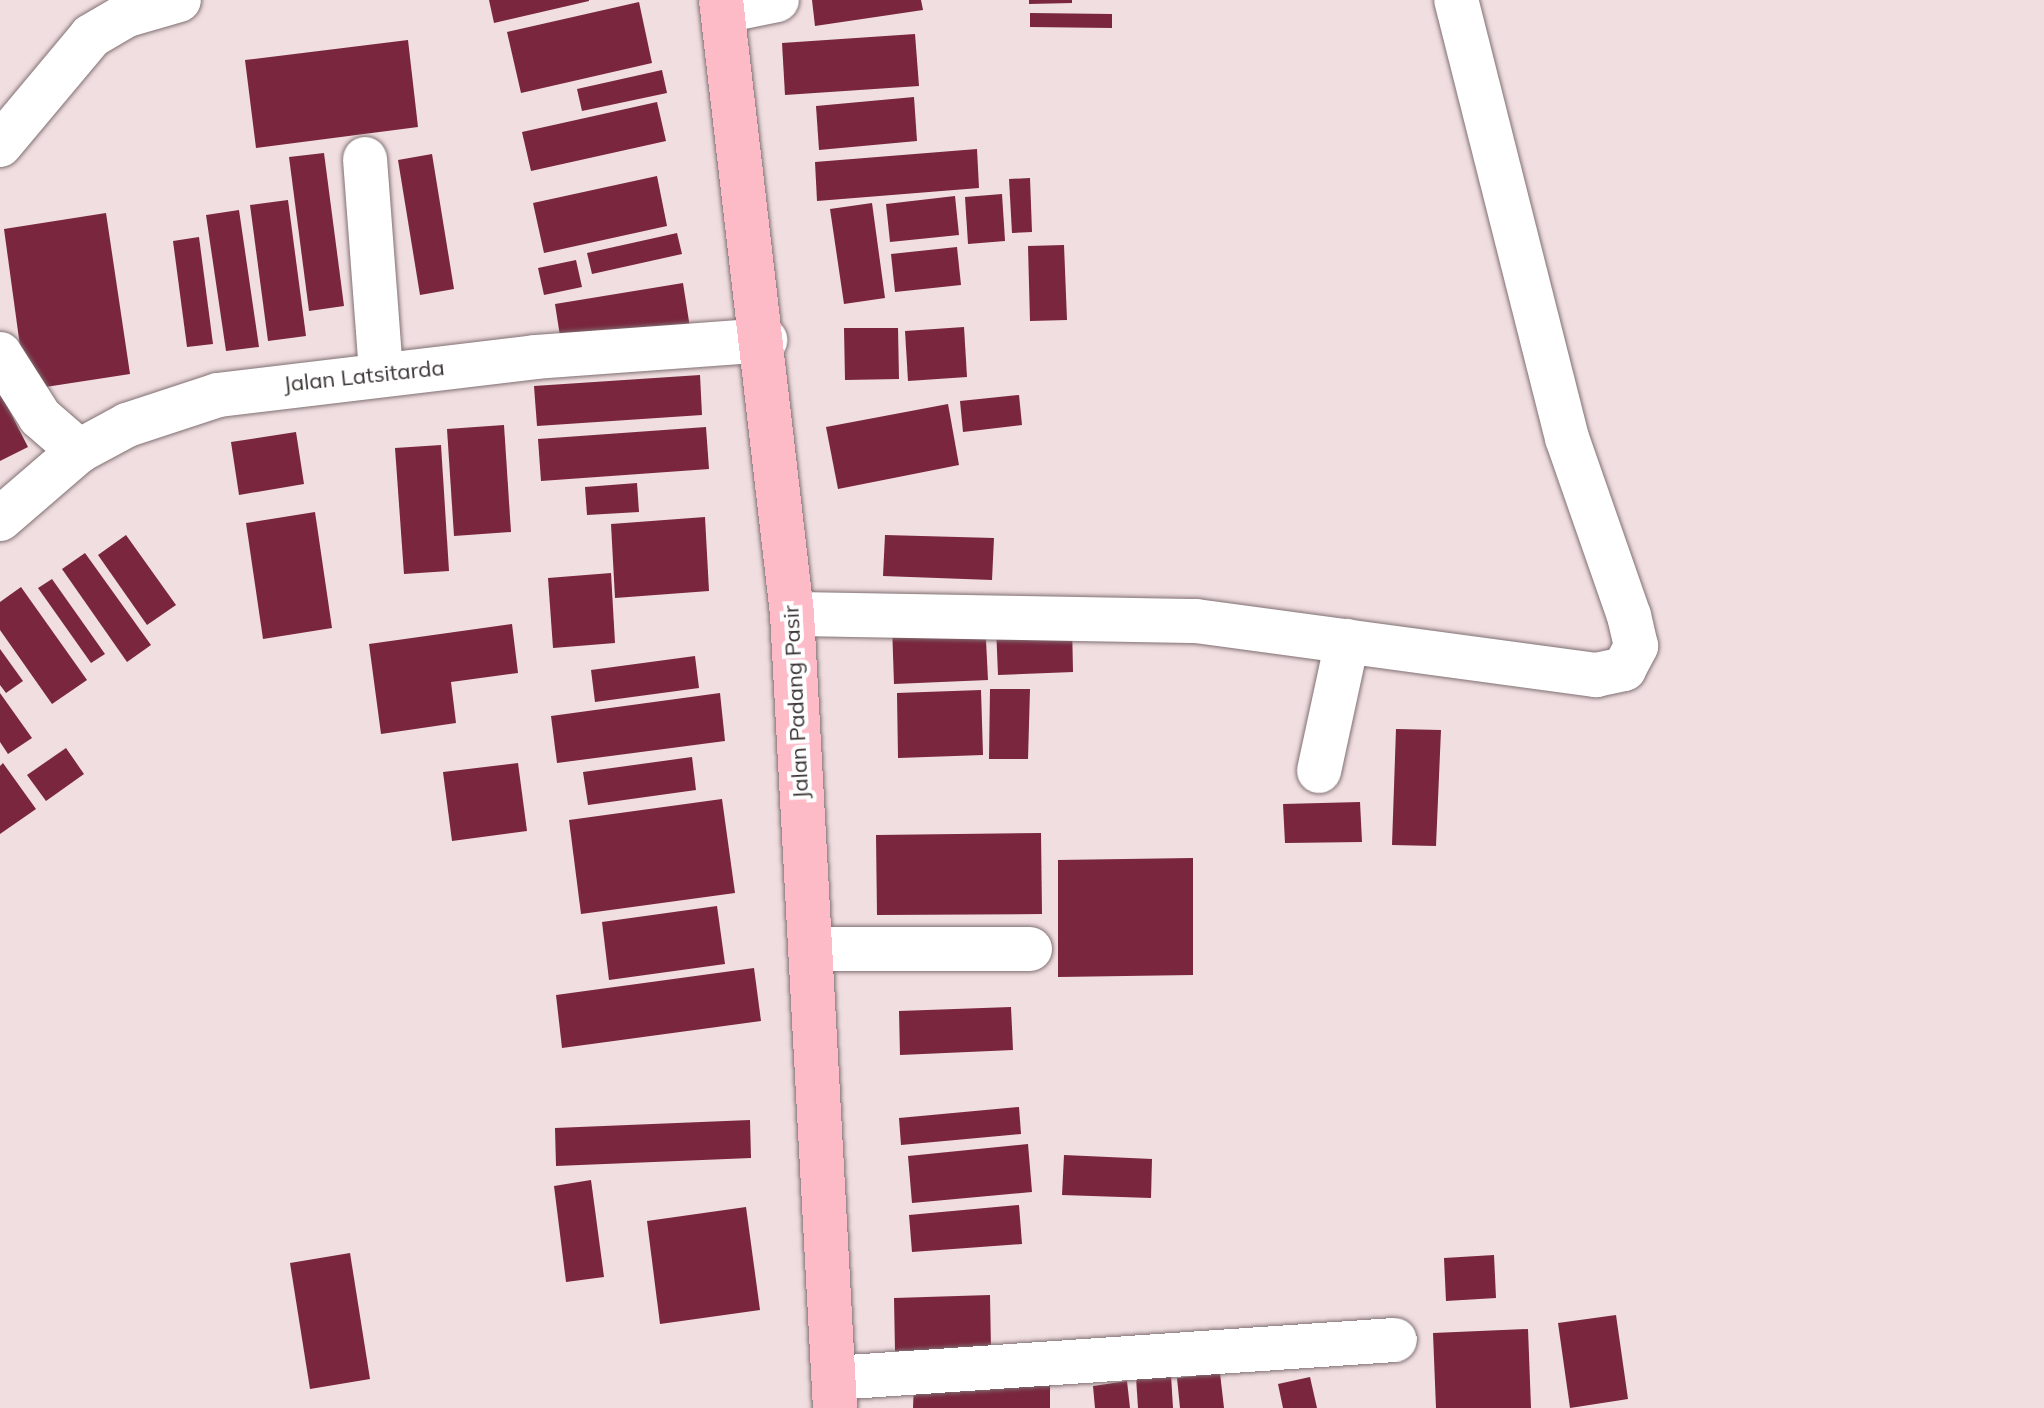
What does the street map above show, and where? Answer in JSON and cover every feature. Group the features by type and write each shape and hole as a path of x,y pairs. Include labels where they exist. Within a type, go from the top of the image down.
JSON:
{"highway":[{"name":"Jalan Padang Pasir","path":"722,6 765,340 792,614 834,1393"}],"street":[{"path":"0,145 91,36 127,15 179,0"},
{"path":"722,6 777,0"},
{"path":"792,614 1127,617 1347,641 1596,675 1617,673 1635,654 1629,616 1567,438 1456,0"},
{"path":"365,159 381,374"},
{"name":"Jalan Latsitarda","path":"0,519 79,451 127,425 218,395 381,374 765,340"},
{"path":"0,354 40,417 79,451"},
{"path":"1319,771 1347,641"},
{"path":"810,949 1030,949"},
{"path":"834,1393 1395,1340"}],"building":[{"path":"489,0 589,0 589,1 494,23"},
{"path":"812,0 921,0 923,10 815,26"},
{"path":"1029,0 1072,0 1072,3 1029,4"},
{"path":"639,2 652,63 521,93 507,32"},
{"path":"1030,13 1112,14 1112,28 1030,27"},
{"path":"915,34 919,86 785,95 782,43"},
{"path":"408,40 418,127 256,148 245,60"},
{"path":"662,70 667,93 582,111 577,89"},
{"path":"914,97 917,141 819,150 816,106"},
{"path":"657,102 666,141 531,171 522,132"},
{"path":"977,149 979,188 817,201 815,162"},
{"path":"324,153 344,306 309,311 289,157"},
{"path":"432,154 454,289 420,295 398,160"},
{"path":"657,176 667,226 544,253 533,203"},
{"path":"1030,178 1032,232 1012,233 1009,179"},
{"path":"1002,194 1005,241 968,244 965,197"},
{"path":"955,196 959,235 890,242 886,204"},
{"path":"288,200 306,336 268,341 250,205"},
{"path":"872,203 885,298 844,304 830,209"},
{"path":"239,210 259,347 226,351 206,215"},
{"path":"106,213 130,374 26,390 4,229"},
{"path":"677,233 682,254 592,274 587,253"},
{"path":"199,237 213,344 187,347 173,241"},
{"path":"1064,245 1067,320 1030,321 1028,246"},
{"path":"957,247 961,285 895,292 891,254"},
{"path":"576,260 582,287 544,295 538,268"},
{"path":"683,283 690,328 562,349 555,304"},
{"path":"964,327 967,377 908,381 905,331"},
{"path":"844,328 898,328 899,379 845,380"},
{"path":"700,375 702,415 537,426 534,386"},
{"path":"0,392 28,447 0,461"},
{"path":"1019,395 1022,425 963,432 960,401"},
{"path":"948,404 959,465 838,489 826,427"},
{"path":"504,425 511,532 454,536 447,429"},
{"path":"706,427 709,469 541,481 538,439"},
{"path":"296,432 304,484 239,495 231,442"},
{"path":"441,445 449,571 404,574 395,448"},
{"path":"637,483 639,512 587,515 585,487"},
{"path":"315,512 332,628 263,639 246,523"},
{"path":"705,517 709,591 615,598 611,524"},
{"path":"126,535 176,605 147,625 98,555"},
{"path":"885,535 994,538 992,580 883,576"},
{"path":"85,553 151,645 127,662 62,569"},
{"path":"611,573 615,643 553,648 548,578"},
{"path":"52,579 105,654 91,663 38,588"},
{"path":"21,587 87,680 52,704 0,630 0,602"},
{"path":"985,620 988,680 894,684 892,625"},
{"path":"512,624 518,673 451,682 456,723 381,734 369,644"},
{"path":"1072,624 1073,672 998,675 996,627"},
{"path":"0,649 23,681 6,693 0,685"},
{"path":"695,656 699,688 595,702 591,670"},
{"path":"990,689 1030,689 1028,759 989,759"},
{"path":"981,690 983,755 898,758 897,693"},
{"path":"0,693 32,738 8,754 0,742"},
{"path":"720,693 725,741 557,763 551,716"},
{"path":"1396,729 1441,730 1436,846 1392,845"},
{"path":"66,748 84,774 46,801 27,775"},
{"path":"692,757 696,790 588,805 583,772"},
{"path":"3,763 36,809 0,834 0,766"},
{"path":"518,763 527,831 452,841 443,772"},
{"path":"722,799 735,893 581,914 569,820"},
{"path":"1360,802 1362,842 1285,843 1283,804"},
{"path":"1041,833 1042,914 877,915 876,835"},
{"path":"1193,858 1193,975 1058,977 1058,860"},
{"path":"717,906 725,964 609,980 602,922"},
{"path":"754,968 761,1021 562,1048 556,995"},
{"path":"1011,1007 1013,1050 900,1055 899,1011"},
{"path":"1019,1107 1021,1134 901,1145 899,1118"},
{"path":"750,1120 751,1158 556,1166 555,1128"},
{"path":"1028,1144 1032,1192 912,1203 908,1156"},
{"path":"1064,1155 1152,1159 1151,1198 1062,1195"},
{"path":"591,1180 604,1277 566,1282 554,1186"},
{"path":"1019,1205 1022,1244 912,1252 909,1215"},
{"path":"746,1207 760,1310 660,1324 647,1221"},
{"path":"350,1253 370,1379 310,1389 290,1263"},
{"path":"1494,1255 1496,1298 1446,1301 1444,1258"},
{"path":"990,1295 991,1349 895,1351 894,1298"},
{"path":"1616,1315 1628,1399 1570,1408 1558,1323"},
{"path":"1528,1329 1531,1408 1436,1408 1433,1333"},
{"path":"1220,1373 1224,1408 1180,1408 1177,1378"},
{"path":"1171,1375 1173,1408 1138,1408 1136,1377"},
{"path":"1310,1377 1317,1408 1283,1408 1278,1384"},
{"path":"1127,1381 1130,1408 1095,1408 1093,1386"},
{"path":"914,1383 1050,1384 1050,1408 913,1408"}]}
